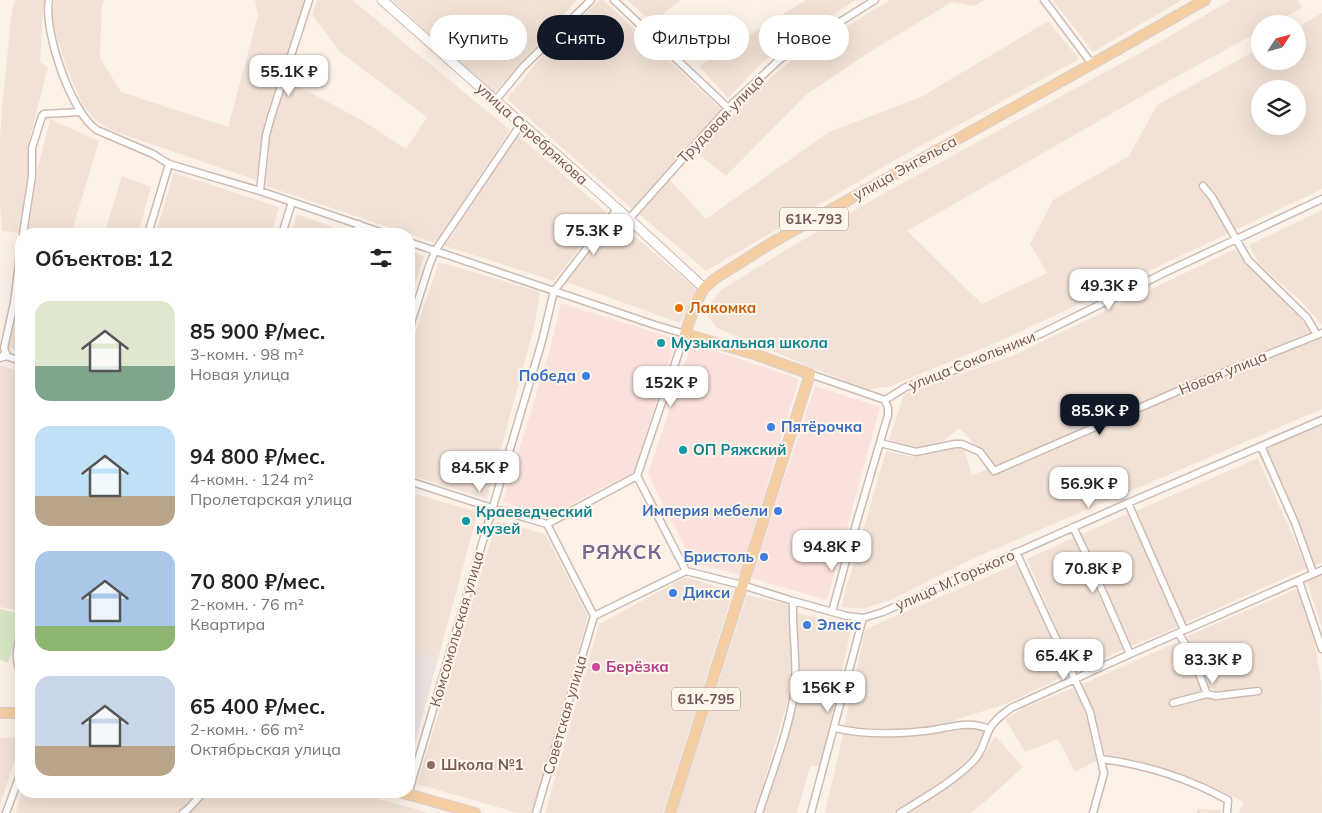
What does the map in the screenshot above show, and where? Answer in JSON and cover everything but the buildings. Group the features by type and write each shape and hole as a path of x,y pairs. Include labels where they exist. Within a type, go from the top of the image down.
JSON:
{"main road":[{"name":"улица Серебрякова","path":"382,0 704,288"},
{"name":"улица Энгельса","path":"704,288 773,242 1205,0"},
{"path":"704,288 695,305 686,334 754,354 810,374"},
{"name":"61К-795","path":"670,813 810,374"},
{"path":"0,714 15,714"},
{"path":"415,796 475,813"}],"street":[{"path":"49,0 48,15 53,44 68,86 80,112 90,126 153,154 170,164 260,191 369,228"},
{"path":"260,191 266,135 309,0"},
{"path":"495,101 523,67 591,0"},
{"path":"614,0 728,108"},
{"name":"Трудовая улица","path":"628,219 728,108 779,60 876,0"},
{"path":"1044,0 1092,64"},
{"path":"24,228 32,176 32,148 42,116 44,114 80,112"},
{"path":"415,309 428,266 435,251 521,124"},
{"path":"150,228 170,164"},
{"path":"1203,186 1212,197 1248,260 1307,318 1320,334"},
{"name":"улица Сокольники","path":"884,400 906,387 1026,340 1322,199"},
{"path":"284,228 292,202"},
{"path":"554,291 617,209"},
{"path":"357,228 358,224"},
{"path":"415,244 654,325 686,334 638,476 547,524 415,483"},
{"name":"Комсомольская улица","path":"415,770 542,341 554,291"},
{"path":"15,296 2,356 15,359"},
{"name":"Новая улица","path":"880,443 916,452 962,444 980,452 994,471 1192,385 1320,334"},
{"path":"810,374 884,400 888,408 888,415 832,612"},
{"name":"улица М.Горького","path":"863,618 884,612 1016,552 1322,420"},
{"path":"1261,446 1296,523 1313,573"},
{"path":"638,476 686,571"},
{"path":"1128,503 1207,694"},
{"path":"547,524 594,616 686,571 742,585 832,612 863,618 811,813"},
{"path":"1073,528 1130,654"},
{"path":"1016,552 1090,712 1102,759 1104,778 1093,813"},
{"path":"900,813 927,797 975,759 981,751 990,729 998,718 1011,708 1322,570"},
{"path":"1299,581 1322,649"},
{"path":"760,813 792,706 795,687 796,658 792,618 793,601"},
{"name":"Советская улица","path":"536,813 594,616"},
{"path":"1173,703 1207,694 1216,696 1258,691"},
{"path":"835,728 850,732 903,733 963,724 979,724 990,729"},
{"path":"1102,759 1156,769 1206,788 1228,800 1227,813"},
{"path":"6,813 15,788"},
{"path":"183,813 196,798"}],"shaded area":[{"path":"15,0 46,0 43,11 40,62 48,67 28,145 28,174 21,228 15,228 15,232 2,231 0,203 0,139 12,10"},
{"path":"55,0 104,0 102,5 100,58 121,92 228,127 258,16 255,0 305,0 265,119 256,180 110,130 94,119 83,106 66,66 51,19"},
{"path":"317,0 352,0 510,130 436,243 415,236 415,228 391,228 266,186 271,126 287,80 363,121 406,149 427,117 340,52 312,14"},
{"path":"392,0 577,0 564,15 537,15 537,45 527,56 527,15 430,15 430,35"},
{"path":"600,0 603,0 619,15 584,15"},
{"path":"627,0 681,0 661,15 644,15"},
{"path":"806,0 856,0 832,15 782,15"},
{"path":"890,0 984,0 975,6 952,2 868,53 806,95 726,176 697,153 759,87 793,60 849,60 849,25"},
{"path":"1053,0 1182,0 1093,52"},
{"path":"1231,0 1297,0 1302,8 1289,15 1251,15 1251,36 1163,84 907,231 982,304 1047,273 1030,244 1053,200 1129,156 1157,105 1251,53 1251,70 1306,70 1306,22 1322,13 1322,189 1005,339 891,386 866,390 717,328 704,311 721,290 789,248 890,190 1151,47"},
{"path":"624,19 634,29 634,60 668,60 721,109 633,210 507,99 539,60 624,60"},
{"path":"1048,21 1079,59 897,159 706,271 639,214 669,179 706,219 829,132 921,97"},
{"path":"759,29 759,60 765,60 728,98 699,66 709,60 749,60 749,35"},
{"path":"458,60 523,60 494,93"},
{"path":"50,119 99,141 73,228 29,228 38,168"},
{"path":"518,135 607,213 554,281 445,246"},
{"path":"174,173 279,207 273,228 157,228"},
{"path":"122,176 151,187 140,228 106,228"},
{"path":"1322,210 1322,325 1302,302 1260,265 1249,245"},
{"path":"297,214 336,228 293,228"},
{"path":"616,220 696,289 680,323 566,282"},
{"path":"1235,249 1249,267 1291,306 1311,332 995,468 960,428 943,441 916,449 889,441 904,394 1012,356"},
{"path":"415,253 424,256 415,284"},
{"path":"439,262 540,292 534,328 487,499 415,477 415,334"},
{"path":"561,303 676,339 634,472 550,515 503,502 550,349"},
{"path":"15,309 15,350 8,347"},
{"path":"1322,337 1322,409 974,558 891,600 862,609 841,607 886,451 915,457 963,447 972,475 988,469 992,475"},
{"path":"692,343 799,379 740,575 693,563 648,474"},
{"path":"0,365 15,370 15,610 0,607"},
{"path":"815,386 880,407 827,600 751,578"},
{"path":"1322,424 1322,563 1311,567 1257,452"},
{"path":"1258,458 1307,568 1185,623 1136,511"},
{"path":"415,494 478,512 438,659 415,651"},
{"path":"1129,513 1180,626 1129,647 1092,558 1080,535"},
{"path":"497,521 545,534 588,616 533,813 518,813 417,784"},
{"path":"1075,537 1091,567 1125,649 1075,671 1027,559"},
{"path":"1017,564 1067,675 1008,703 940,725 907,729 844,727 865,631 872,626"},
{"path":"1322,575 1322,628 1307,581"},
{"path":"686,577 733,592 663,813 545,813 599,624"},
{"path":"1297,589 1314,637 1321,681 1322,813 1239,813 1244,802 1207,784 1148,763 1105,754 1083,684 1180,641 1188,652 1203,692 1170,701 1172,707 1206,698 1220,699 1261,694 1261,686 1215,692 1210,688 1187,636"},
{"path":"747,595 789,605 792,659 788,699 755,813 676,813"},
{"path":"797,613 852,625 821,766 810,766 797,813 764,813 800,695"},
{"path":"415,651 438,659 415,743"},
{"path":"1073,688 1077,691 1100,759 1075,772 1058,739 1025,752 1005,719 1024,708"},
{"path":"975,728 985,732 975,752 953,773 906,806 893,813 825,813 843,734 876,737 919,736"},
{"path":"995,736 1023,767 988,799 971,813 909,813 951,785 981,759"},
{"path":"15,737 15,759 0,804 0,738"},
{"path":"20,798 376,798 429,813 16,813"},
{"path":"1197,809 1221,810 1221,813 1197,813"}],"green space":[{"path":"0,609 15,613 15,641 8,663 0,660"}],"place":[{"name":"Лакомка","path":"679,308"},
{"name":"Музыкальная школа","path":"661,343"},
{"name":"Победа","path":"586,376"},
{"name":"Пятёрочка","path":"771,427"},
{"name":"ОП Ряжский","path":"683,450"},
{"name":"Империя мебели","path":"778,511"},
{"name":"Краеведческий музей","path":"466,521"},
{"name":"Бристоль","path":"764,557"},
{"name":"Дикси","path":"673,593"},
{"name":"Элекс","path":"807,625"},
{"name":"Берёзка","path":"596,667"},
{"name":"Школа №1","path":"431,765"}],"district":[{"name":"РЯЖСК","path":"622,552"}]}
